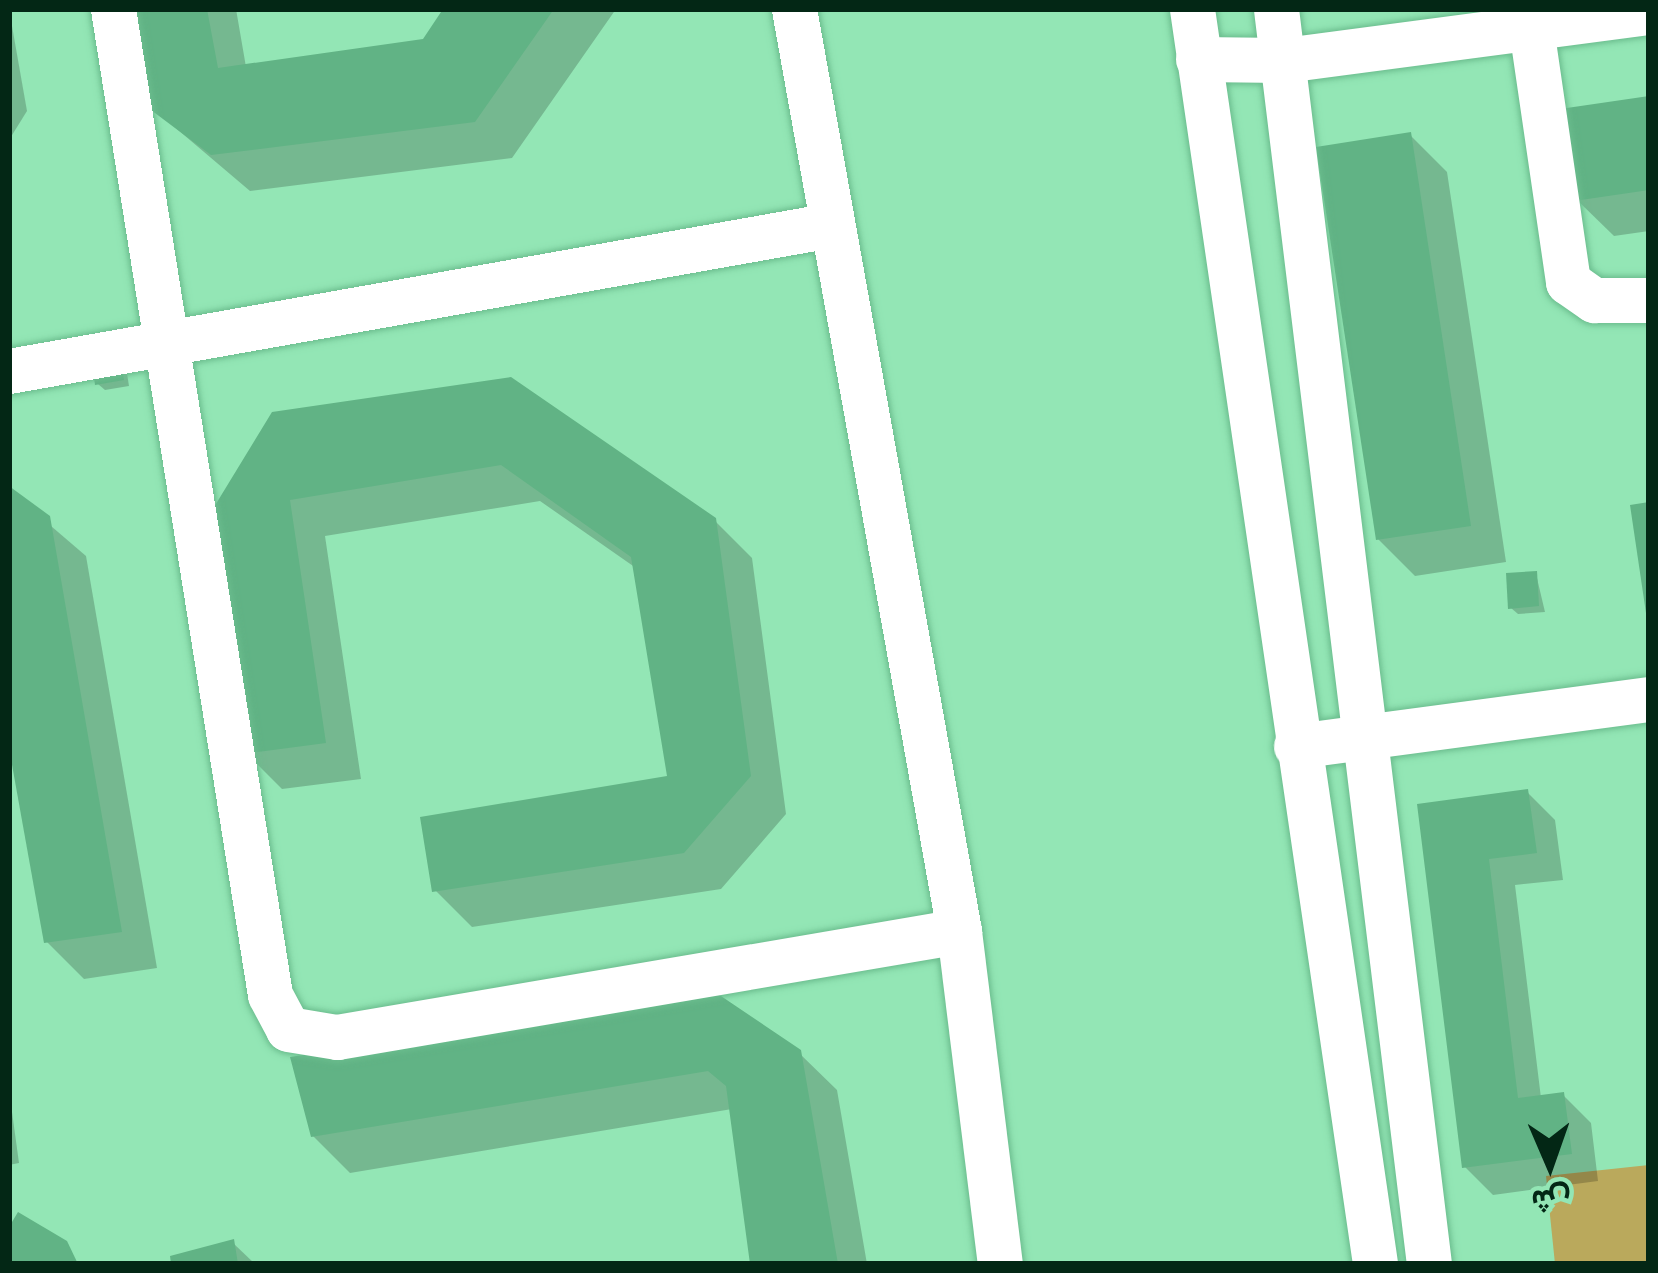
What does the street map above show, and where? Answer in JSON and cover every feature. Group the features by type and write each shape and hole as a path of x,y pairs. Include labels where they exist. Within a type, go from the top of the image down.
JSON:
{"street":[{"path":"113,9 162,345 270,995 288,1029 337,1037 959,931"},
{"path":"794,9 959,931 1000,1264"},
{"path":"1192,9 1375,1264"},
{"path":"1276,9 1429,1264"},
{"path":"1198,59 1284,60 1649,12"},
{"path":"1531,28 1568,282 1594,300 1649,299"},
{"path":"9,371 831,225"},
{"path":"1296,746 1649,699"}],"shaded area":[{"path":"1649,1165 1649,1264 1555,1264 1546,1176"}],"building":[{"path":"123,9 207,9 218,68 423,39 443,9 554,9 475,122 211,155 135,98"},
{"path":"1649,96 1649,190 1574,201 1560,109"},
{"path":"1411,132 1471,526 1376,540 1316,147"},
{"path":"120,358 124,380 95,385 92,363"},
{"path":"511,377 716,518 751,776 684,853 432,892 420,817 667,776 631,557 501,465 290,500 326,743 242,754 211,512 272,412"},
{"path":"9,486 50,516 122,932 44,943 9,748"},
{"path":"1649,502 1649,613 1646,613 1630,505"},
{"path":"1537,571 1539,606 1508,609 1506,573"},
{"path":"1528,789 1537,853 1489,859 1518,1098 1564,1092 1572,1154 1462,1168 1417,804"},
{"path":"715,992 801,1050 838,1264 750,1264 726,1086 708,1071 311,1137 290,1057"},
{"path":"18,1212 67,1241 78,1264 9,1264 9,1227"},
{"path":"234,1239 238,1264 171,1264 170,1256"}]}
